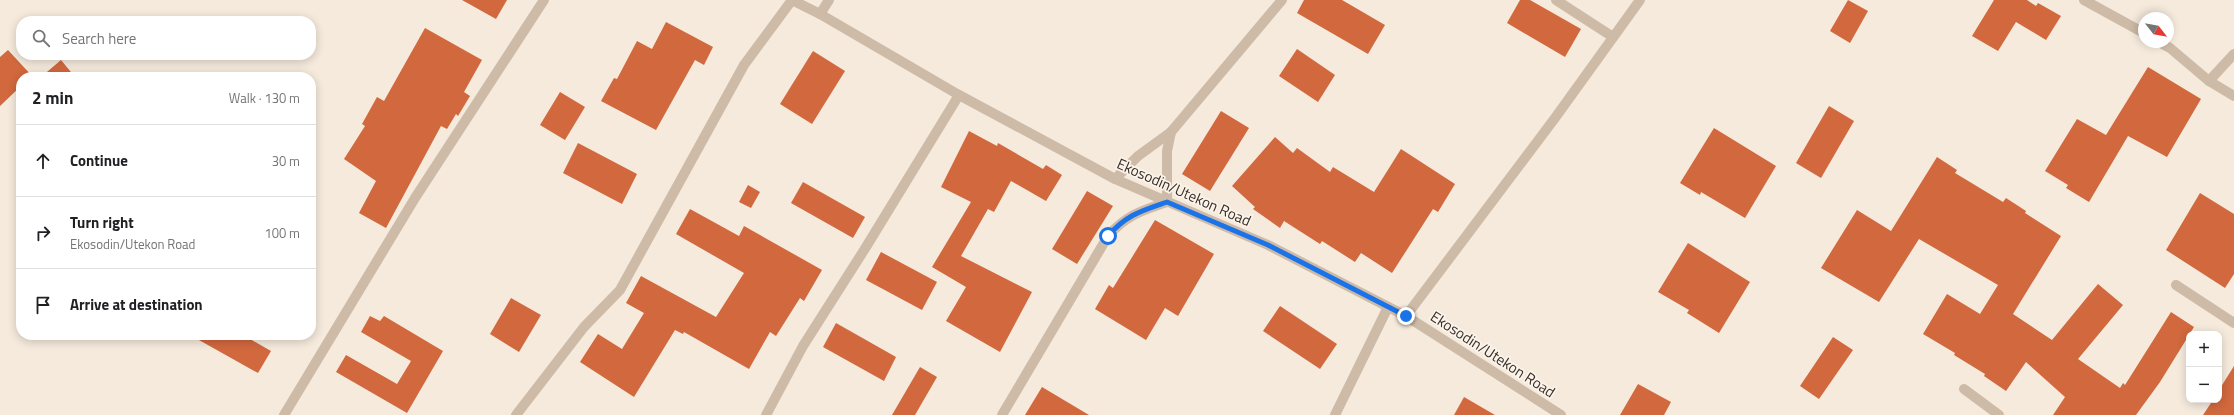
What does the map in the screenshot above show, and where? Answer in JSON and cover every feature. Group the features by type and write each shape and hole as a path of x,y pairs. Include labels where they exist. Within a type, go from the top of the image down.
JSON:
{"street":[{"path":"284,415 415,198 544,0"},
{"path":"516,415 584,327 620,290 744,65 792,0"},
{"name":"Ekosodin/Utekon Road","path":"792,0 820,14 959,95 1114,178 1268,245 1406,316 1560,415"},
{"path":"820,14 829,0"},
{"path":"1114,178 1138,156 1172,132 1282,0"},
{"path":"1556,0 1613,37"},
{"path":"1406,316 1640,0"},
{"path":"2084,0 2138,30"},
{"path":"2170,48 2209,81 2234,96"},
{"path":"2209,81 2234,54"},
{"path":"766,415 803,346 866,247 959,95"},
{"path":"1002,415 1108,236 1119,224 1133,214 1167,202 1167,150 1172,132"},
{"path":"2176,284 2234,323"},
{"path":"1335,415 1388,307"},
{"path":"1964,389 1999,415"}],"building":[{"path":"462,0 507,0 496,19"},
{"path":"1304,0 1342,0 1385,25 1368,54 1297,13"},
{"path":"1520,0 1530,0 1581,29 1565,57 1507,23"},
{"path":"1848,0 1868,11 1850,43 1830,31"},
{"path":"1994,0 2027,0 2036,6 2038,3 2061,16 2046,40 2016,22 1998,51 1972,36"},
{"path":"666,22 713,47 704,65 695,60 656,130 601,101 614,78 617,79 637,41 652,49"},
{"path":"425,28 482,60 464,92 470,96 458,116 456,114 447,129 441,126 386,228 359,213 376,181 344,159 365,126 362,124 377,97 384,101"},
{"path":"1297,49 1335,75 1318,102 1279,76"},
{"path":"8,50 28,72 16,72 16,91 0,106 0,57"},
{"path":"813,51 845,71 812,124 780,104"},
{"path":"61,60 71,72 47,72"},
{"path":"2148,67 2201,99 2167,157 2128,136 2089,202 2066,188 2068,185 2045,171 2077,119 2106,135"},
{"path":"560,92 585,107 565,140 540,125"},
{"path":"1829,106 1854,121 1821,178 1796,163"},
{"path":"1221,111 1249,128 1210,191 1182,174"},
{"path":"1714,128 1776,166 1745,218 1701,192 1700,195 1680,183"},
{"path":"969,131 997,146 998,143 1043,169 1046,165 1062,175 1046,201 1011,181 994,212 988,209 961,256 1032,292 1000,352 946,321 966,287 932,267 971,202 941,187"},
{"path":"1275,137 1293,153 1297,148 1330,172 1333,167 1374,192 1401,149 1455,184 1438,212 1433,209 1392,273 1361,253 1355,262 1322,241 1320,244 1284,221 1280,228 1253,209 1255,207 1232,186"},
{"path":"578,143 637,174 622,204 563,173"},
{"path":"1937,157 1957,170 1955,173 2003,202 2006,198 2026,211 2025,213 2061,236 2013,314 2052,340 2098,284 2123,305 2078,359 2120,388 2123,383 2125,385 2171,312 2194,327 2192,331 2186,331 2186,340 2160,382 2136,415 2053,415 2065,397 2026,362 2006,391 1984,376 1985,374 1954,355 1955,353 1923,334 1947,294 1980,314 1998,285 1919,239 1879,302 1821,268 1857,210 1891,231"},
{"path":"803,182 865,217 853,238 791,203"},
{"path":"748,185 760,192 751,208 739,202"},
{"path":"1087,191 1113,206 1077,264 1052,249"},
{"path":"2200,193 2234,214 2234,274 2225,288 2166,250"},
{"path":"690,209 739,236 744,226 822,270 804,301 800,298 776,336 770,332 749,369 684,332 683,334 675,330 634,397 580,362 598,334 622,349 644,313 626,303 641,276 716,317 744,273 676,234"},
{"path":"1155,220 1214,254 1178,316 1165,308 1146,340 1095,309 1109,285 1113,288"},
{"path":"1688,243 1750,282 1719,333 1687,313 1689,310 1658,292"},
{"path":"881,252 937,282 922,310 866,280"},
{"path":"511,298 541,315 519,352 490,334"},
{"path":"1280,306 1337,344 1320,369 1263,331"},
{"path":"370,316 380,321 384,316 443,351 407,413 336,372 346,355 397,384 411,361 361,332"},
{"path":"836,323 896,357 884,381 823,347"},
{"path":"1833,337 1853,350 1819,399 1800,386"},
{"path":"199,340 252,340 271,351 258,373"},
{"path":"2234,366 2234,415 2203,415 2211,403 2222,403 2222,385"},
{"path":"920,367 937,377 915,415 892,415"},
{"path":"1638,384 1671,402 1664,415 1620,415"},
{"path":"1042,387 1089,415 1025,415"},
{"path":"1464,397 1495,415 1454,415"}],"route":[{"path":"1108,236 1119,224 1133,214 1167,202 1268,245 1406,316"}]}
